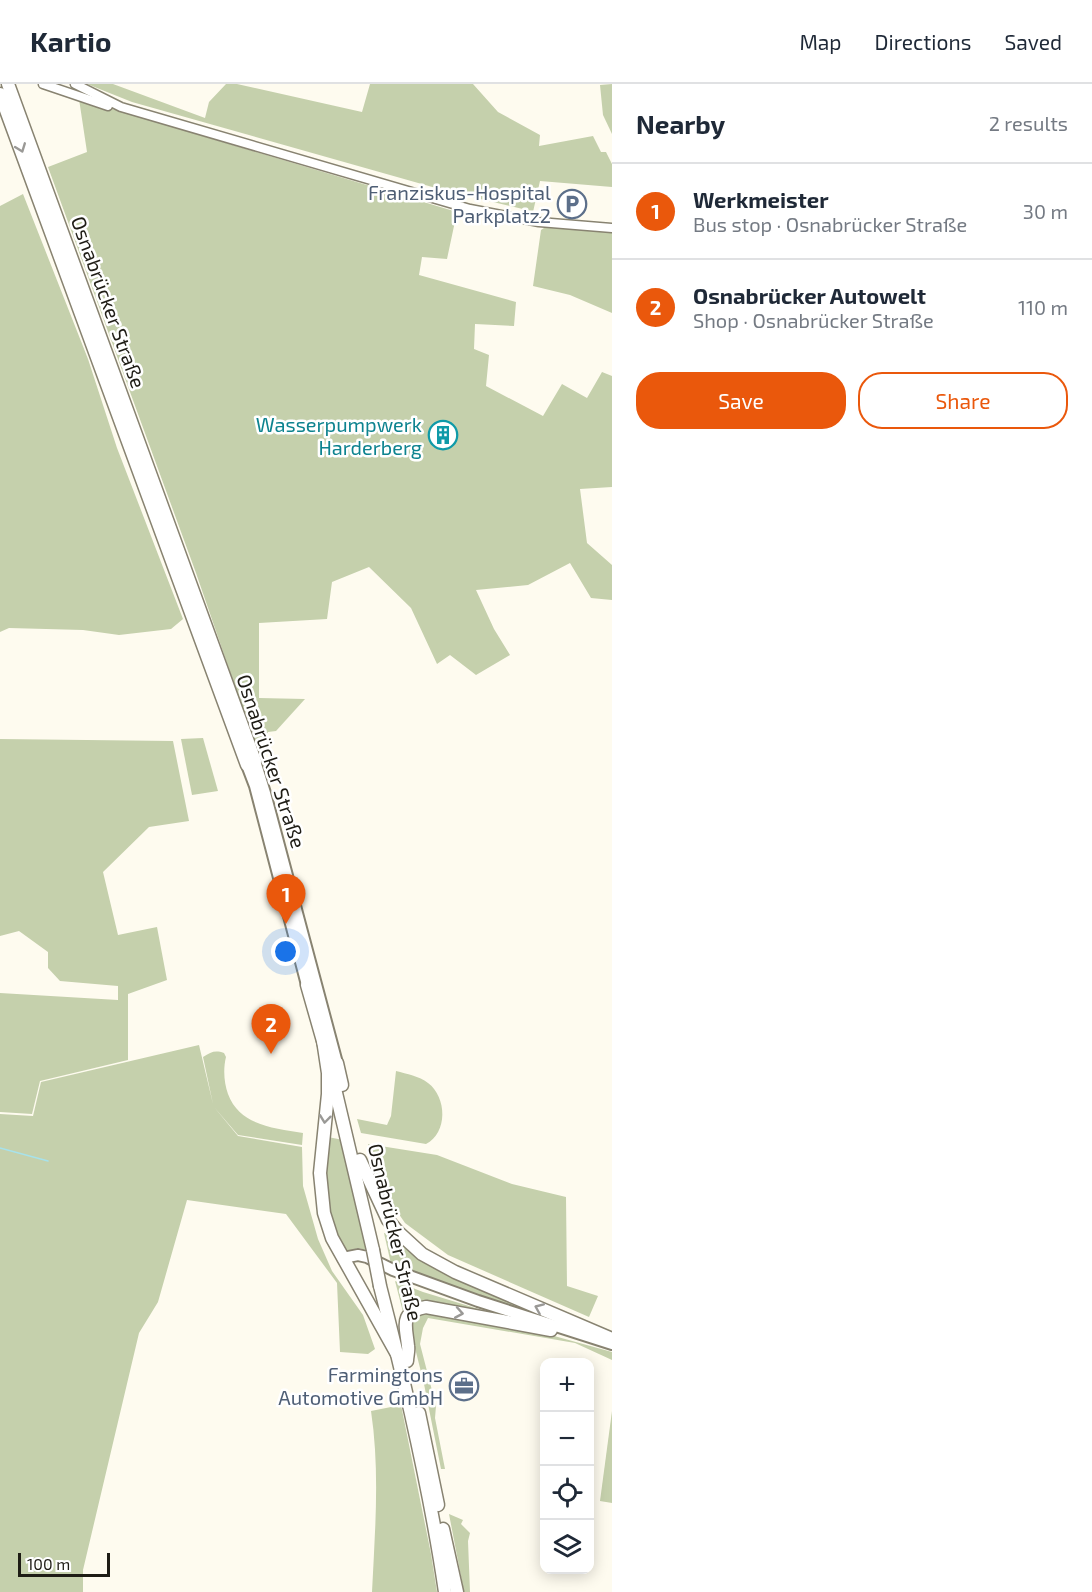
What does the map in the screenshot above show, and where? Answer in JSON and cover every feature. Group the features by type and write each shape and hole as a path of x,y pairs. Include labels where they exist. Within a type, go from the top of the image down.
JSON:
{"highway":[{"path":"8,84 47,203"},
{"path":"14,100 17,84"},
{"path":"0,94 47,203"},
{"name":"Osnabrücker Straße","path":"47,203 251,763"},
{"name":"Osnabrücker Straße","path":"307,985 377,1252"},
{"path":"323,1040 328,1073 320,1191 324,1213 332,1238 402,1358"},
{"name":"Osnabrücker Straße","path":"337,1063 360,1160 384,1287 443,1528 451,1592"},
{"path":"360,1160 388,1220 422,1254 455,1272 612,1340"},
{"path":"402,1358 408,1347 405,1321 410,1313 426,1307 551,1330"},
{"name":"Osnabrücker Straße","path":"402,1358 445,1592"},
{"path":"443,1528 457,1592"}],"main road":[{"name":"Osnabrücker Straße","path":"251,763 307,985"},
{"name":"Osnabrücker Straße","path":"251,763 265,793 337,1063"},
{"path":"345,1261 358,1255 367,1257 393,1270 478,1301 612,1345"},
{"path":"345,1261 367,1263 392,1275 551,1330 612,1345"}],"street":[{"path":"44,84 114,108 121,107"},
{"path":"75,84 121,107 470,209 539,222 612,228"}],"green space":[{"path":"87,84 113,84 205,118 209,102 226,84 237,84 362,112 370,84 473,84 498,112 540,135 539,146 593,136 601,152 606,152 612,164 612,187 540,181 533,212 450,192 132,102"},
{"path":"612,84 612,134 603,115 600,85"},
{"path":"79,99 457,212 447,259 422,257 419,275 516,302 514,326 475,324 474,349 489,355 486,386 543,416 562,384 587,398 602,372 612,376 612,487 580,489 587,543 612,565 612,600 591,598 570,563 528,585 476,590 494,629 510,655 476,675 450,655 437,664 411,608 369,567 332,582 327,619 259,623 259,698 305,699 276,731 268,732 265,738 264,753 261,755 258,753 196,573 48,167 87,152"},
{"path":"23,194 88,359 117,448 183,619 171,629 119,635 83,630 9,628 0,632 0,206"},
{"path":"547,226 612,232 612,313 570,295 533,286 541,230"},
{"path":"203,738 218,791 192,795 181,739"},
{"path":"0,739 173,741 189,821 149,827 103,872 118,935 157,927 167,980 128,994 128,1060 40,1081 32,1114 0,1112 0,993 118,1000 118,986 60,981 48,968 48,952 19,931 0,936"},
{"path":"199,1045 213,1104 203,1057 218,1052 224,1053 226,1057 224,1071 228,1094 233,1105 241,1113 259,1124 303,1133 302,1145 238,1135 214,1107 238,1136 302,1147 303,1186 318,1239 332,1271 363,1315 375,1349 368,1354 340,1352 337,1283 286,1214 187,1200 158,1302 139,1333 83,1570 83,1592 0,1592 0,1114 33,1116 41,1082"},
{"path":"396,1071 428,1083 439,1097 442,1106 441,1124 433,1139 426,1144 361,1133 357,1119 387,1125 391,1116"},
{"path":"328,1137 343,1140 367,1250 358,1248 345,1253 339,1239 328,1196 326,1167"},
{"path":"368,1144 437,1155 512,1184 566,1197 567,1286 598,1296 589,1317 448,1255 405,1223 379,1185"},
{"path":"384,1233 394,1235 548,1315 546,1319 391,1264"},
{"path":"395,1281 423,1292 512,1319 430,1305 404,1316"},
{"path":"421,1314 435,1314 547,1334 612,1352 612,1360 575,1343 428,1318 423,1328 420,1344 436,1406 435,1418 445,1469 441,1469 411,1332 412,1319"},
{"path":"401,1405 437,1592 372,1592 376,1479 371,1411"},
{"path":"612,1411 612,1503 600,1501"},
{"path":"449,1514 463,1520 461,1524 470,1533 468,1541 470,1592 464,1592"}],"waterway":[{"path":"0,1148 48,1161"}],"place":[{"name":"Franziskus-Hospital Parkplatz2","path":"572,204"},
{"name":"Wasserpumpwerk Harderberg","path":"443,435"},
{"name":"Werkmeister","path":"286,924"},
{"name":"Osnabrücker Autowelt","path":"271,1054"},
{"name":"Farmingtons Automotive GmbH","path":"464,1386"}]}
